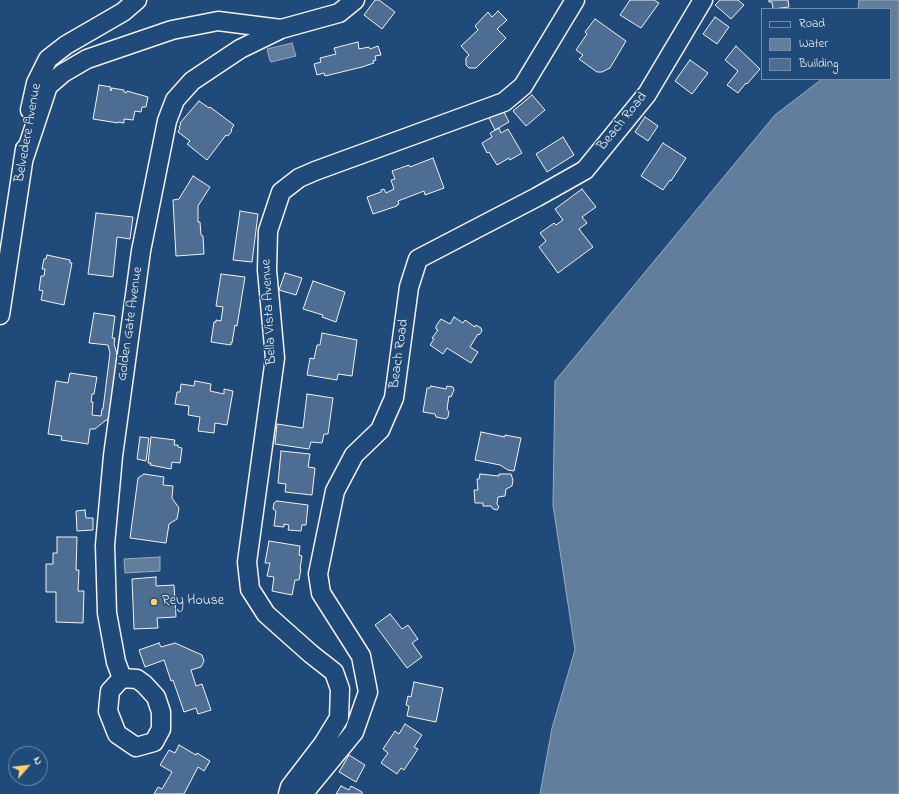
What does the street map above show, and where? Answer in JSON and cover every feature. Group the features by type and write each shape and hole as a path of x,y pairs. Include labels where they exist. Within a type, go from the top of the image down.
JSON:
{"street":[{"name":"Belvedere Avenue","path":"0,315 29,115 36,83 48,59 66,45 123,12 137,0"},
{"name":"Golden Gate Avenue","path":"122,678 116,662 107,613 105,545 114,456 141,251 167,120 175,100 192,81 240,49 281,30 339,13 355,0"},
{"name":"Bella Vista Avenue","path":"288,794 290,787 323,744 339,718 340,689 334,672 266,614 250,588 246,562 275,358 267,270 268,231 282,192 299,178 315,171 504,102 524,86 574,0"},
{"name":"Beach Road","path":"303,794 354,732 368,692 361,656 321,593 318,574 335,491 354,455 380,430 394,398 409,287 418,259 537,197 585,170 647,94 703,0"},
{"name":"Golden Gate Avenue","path":"23,161 48,86 63,73 87,59 172,30 218,21 281,30"}],"water":[{"path":"859,0 899,0 899,794 540,794 552,728 575,650 553,505 555,381 775,115 821,80 891,80 891,8 858,8"},
{"path":"292,43 296,56 270,61 267,49"},
{"path":"160,557 160,571 125,573 124,559"}],"building":[{"path":"375,0 379,0 395,12 382,29 364,15"},
{"path":"630,0 654,0 659,3 641,28 620,15"},
{"path":"720,0 738,0 744,5 731,19 715,5"},
{"path":"769,0 788,0 789,7 773,8 772,2 769,2"},
{"path":"498,11 507,20 497,29 506,38 476,68 469,68 466,65 466,58 469,55 461,46 478,30 475,26 488,12 492,17"},
{"path":"715,17 729,27 717,44 703,34"},
{"path":"595,19 626,41 610,68 602,72 597,72 579,59 583,55 576,50 587,34 585,32"},
{"path":"358,42 359,49 369,47 370,49 378,46 381,55 375,56 376,60 373,61 374,63 362,67 325,76 324,73 317,75 314,64 321,62 320,58 336,54 334,48"},
{"path":"736,46 760,69 738,93 727,85 738,71 725,60"},
{"path":"690,60 708,73 692,94 675,81"},
{"path":"99,85 111,87 111,91 112,88 124,90 126,93 127,91 148,97 146,107 142,107 141,112 135,111 133,120 124,119 124,123 93,119"},
{"path":"532,95 545,110 526,126 513,111"},
{"path":"199,101 209,108 210,107 234,125 231,130 232,131 228,136 226,135 207,160 187,144 190,141 178,132 180,123"},
{"path":"503,110 509,122 495,130 489,118"},
{"path":"645,117 658,126 648,141 635,132"},
{"path":"499,128 501,133 508,129 522,153 497,165 489,152 487,153 482,143 492,137 490,133"},
{"path":"563,137 574,155 547,172 536,154"},
{"path":"663,143 686,158 671,181 670,180 663,190 641,176"},
{"path":"433,158 444,188 425,195 424,191 398,201 399,204 397,206 373,214 367,197 381,192 381,190 384,189 386,193 394,189 391,180 395,179 392,171 409,165 410,167"},
{"path":"193,176 210,187 198,206 198,222 200,222 201,235 203,236 204,254 176,256 173,200 179,199"},
{"path":"582,189 596,207 582,217 587,223 579,229 593,247 558,273 539,247 546,241 540,233 554,223 556,225 563,220 555,209"},
{"path":"240,211 258,214 252,262 233,260"},
{"path":"96,213 133,217 130,239 117,237 113,277 88,274"},
{"path":"47,255 70,260 70,263 72,263 64,305 41,300 43,291 39,290 41,276 44,276 45,269 42,269 44,259 46,259"},
{"path":"285,273 302,278 296,295 279,290"},
{"path":"221,274 245,277 237,326 235,325 231,345 211,342 214,322 216,322 216,320 221,321 223,307 216,306"},
{"path":"313,281 345,292 336,322 322,317 323,315 303,309"},
{"path":"94,313 115,316 112,338 115,338 114,344 117,354 117,364 111,420 106,420 95,429 90,429 88,444 61,440 62,436 48,434 56,381 68,383 70,373 97,377 94,394 92,394 92,415 101,416 103,409 110,353 108,345 89,343"},
{"path":"454,317 463,323 465,320 475,327 476,325 481,328 482,331 479,335 478,334 470,347 478,352 471,363 447,348 443,354 430,345 434,339 432,338 438,330 436,329 436,326 441,319 450,324"},
{"path":"322,333 357,340 352,376 338,374 337,380 307,375 310,358 314,359 317,345 320,345"},
{"path":"195,381 211,384 210,391 224,394 224,389 233,391 227,425 215,423 214,433 198,431 200,417 188,415 189,406 175,404 177,392 180,392 181,384 194,386"},
{"path":"431,386 446,389 447,386 453,387 454,390 451,397 449,396 447,409 449,412 446,419 436,417 435,414 423,412 427,388 430,388"},
{"path":"307,394 333,398 328,434 324,434 322,443 311,442 309,449 275,444 277,424 303,428"},
{"path":"481,432 505,437 505,435 521,438 514,471 508,470 500,465 475,460"},
{"path":"140,437 149,438 146,461 137,459"},
{"path":"151,437 175,440 174,445 178,445 178,447 182,448 180,463 172,462 171,469 150,465 151,463 148,463"},
{"path":"281,451 310,454 308,467 315,468 312,495 285,492 286,484 278,483"},
{"path":"144,474 164,477 163,485 173,486 172,498 179,508 177,519 169,524 166,543 130,538 138,478"},
{"path":"480,474 499,476 499,474 511,474 513,480 512,486 506,489 505,496 498,497 497,504 499,507 497,510 493,509 491,506 483,506 483,503 475,503 474,490 478,490 477,479 479,479"},
{"path":"277,501 308,505 306,525 302,525 301,531 288,530 289,525 284,524 284,527 274,526 276,511 273,509 274,503"},
{"path":"85,510 86,518 93,518 93,530 77,531 76,511"},
{"path":"57,537 77,537 76,570 79,570 78,591 84,591 83,623 56,622 56,592 46,592 46,564 53,564 53,553 57,553"},
{"path":"269,541 300,546 299,555 302,556 301,569 299,580 295,580 292,595 272,591 274,577 267,576 270,563 265,563"},
{"name":"Rey House","path":"156,577 156,586 174,585 176,617 157,618 158,628 134,629 132,579"},
{"path":"390,614 402,629 408,625 418,639 412,643 422,657 407,668 375,625"},
{"path":"159,643 161,647 175,643 202,655 204,661 201,667 191,670 196,686 202,684 211,710 198,714 196,708 184,712 173,680 171,681 164,660 145,667 139,650"},
{"path":"414,682 443,688 436,722 407,716 409,706 406,705 408,696 411,697"},
{"path":"405,724 422,735 414,747 418,749 404,770 401,768 397,774 381,763 388,753 383,749 395,731 399,734"},
{"path":"179,745 210,761 204,771 198,767 184,794 154,794 158,787 162,789 172,772 160,765 169,750 175,753"},
{"path":"349,755 365,765 356,782 339,772"},
{"path":"341,786 349,790 351,786 362,792 362,794 336,794"}],"place":[{"name":"Rey House","path":"154,602"}]}
